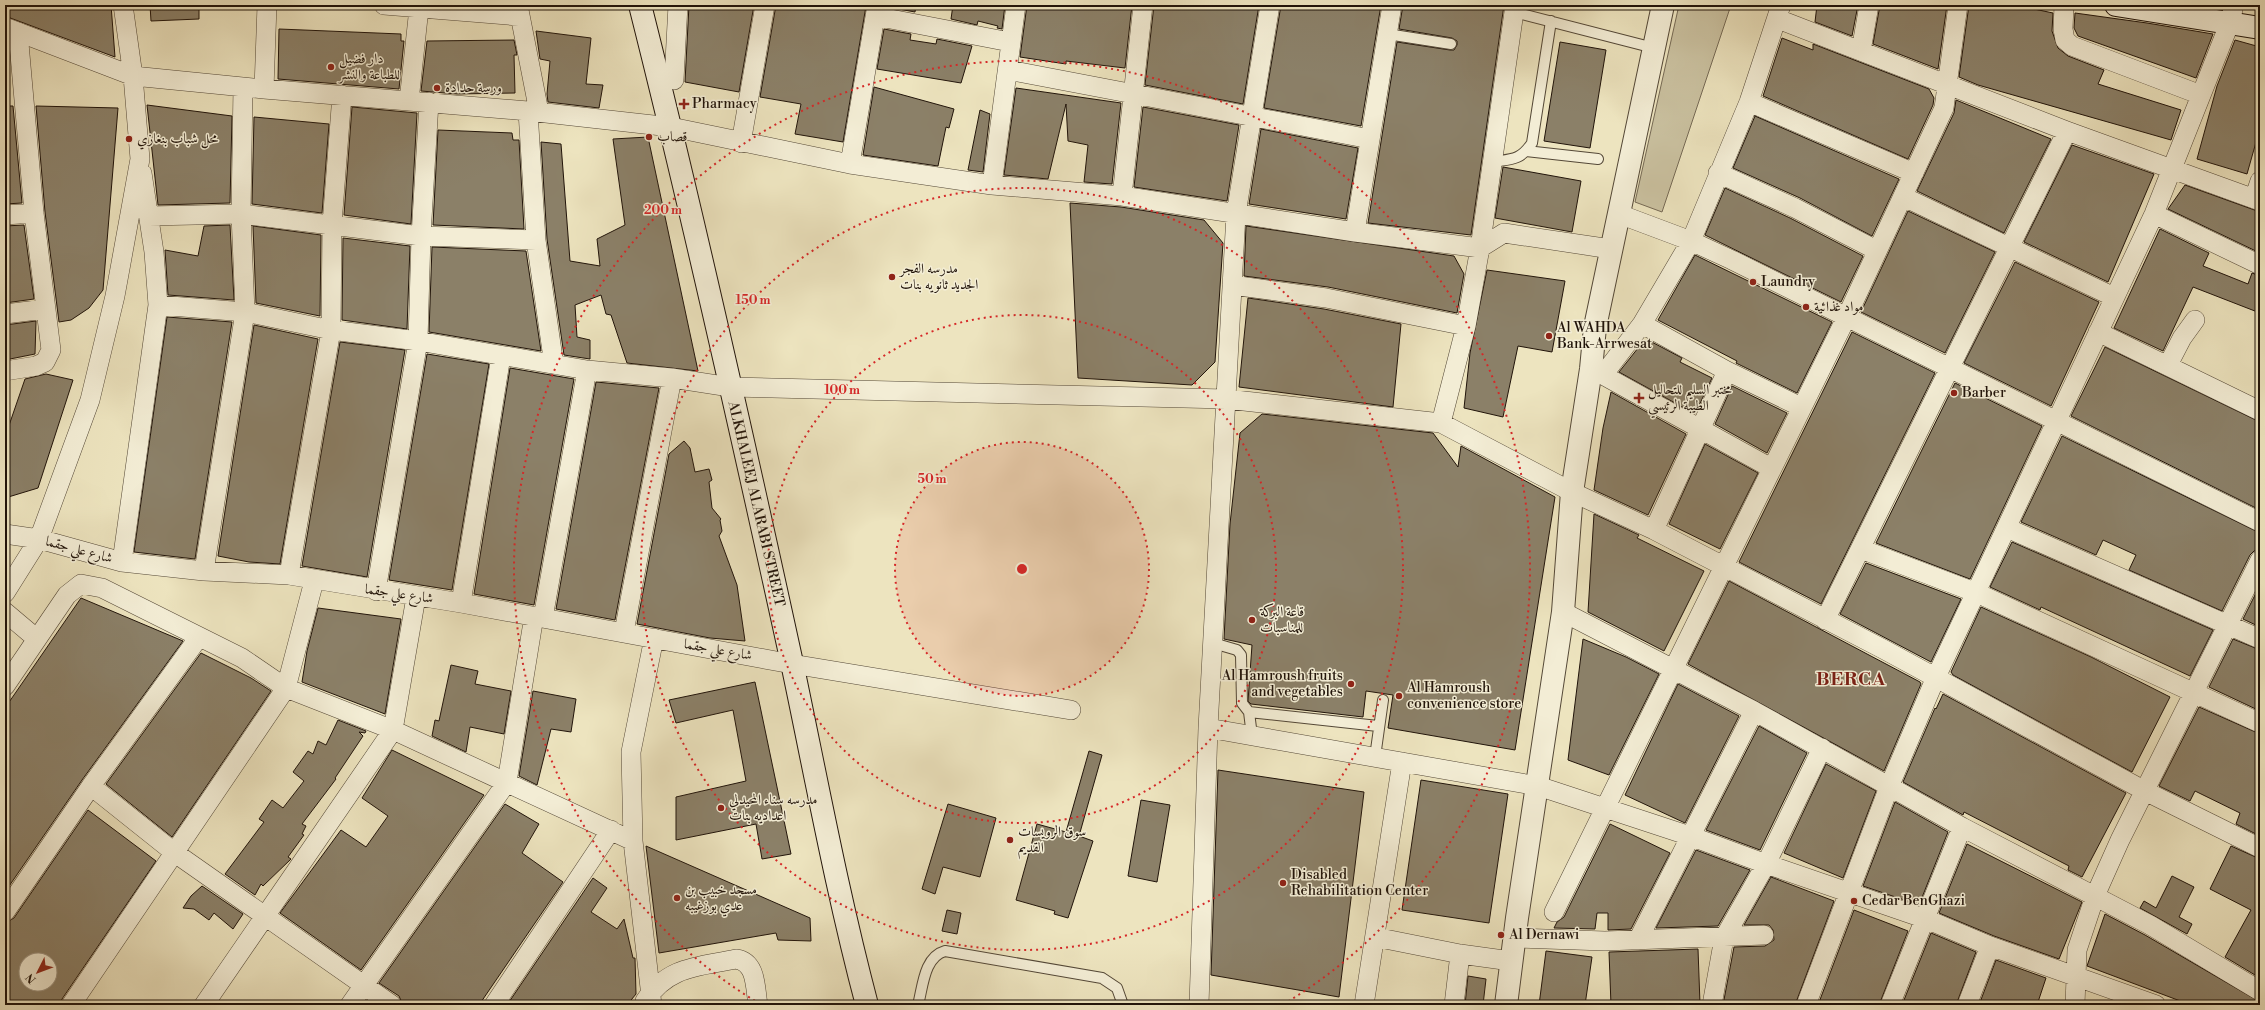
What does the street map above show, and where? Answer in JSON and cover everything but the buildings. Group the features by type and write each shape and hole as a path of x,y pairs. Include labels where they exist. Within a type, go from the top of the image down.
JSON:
{"main road":[{"name":"ALKHALEEJ ALARABI STREET","path":"640,5 671,127 792,664 847,928 867,1005"},
{"path":"1506,1005 1511,961 1563,612 1572,492 1597,372 1595,327 1663,5"},
{"path":"2116,5 2232,13 2260,28"}],"street":[{"path":"122,562 158,304 149,216 140,159 133,76 123,5"},
{"path":"264,89 266,5"},
{"path":"384,5 418,8 519,11 534,112 536,240 554,365"},
{"path":"674,80 678,5"},
{"path":"741,143 765,5"},
{"path":"992,185 1016,5"},
{"path":"1122,196 1143,5"},
{"path":"1199,1005 1208,728 1236,214 1270,5"},
{"path":"1355,232 1392,5"},
{"path":"1861,51 1869,5"},
{"path":"1554,912 1674,671 1723,566 1846,316 1876,250 1904,197 1944,108 1958,5"},
{"path":"2064,5 2063,29 2065,40 2072,46 2201,94"},
{"path":"410,101 418,8"},
{"path":"1441,423 1466,326 1480,248 1514,8"},
{"path":"850,164 876,10 1010,42"},
{"path":"1771,468 1597,372 1642,324 1691,241 1749,102 1780,12 1861,51 1947,83 2067,131 2173,168 2257,200 2260,181"},
{"path":"1806,1005 1850,893 1889,787 1936,677 1977,593 2056,420 2154,214 2232,13"},
{"path":"5,371 36,366 45,362 52,350 45,309 12,29 133,76 264,89 429,102 671,127 741,143 850,164 992,185 1122,196 1355,232 1480,248 1504,233 1611,248"},
{"path":"1008,70 1370,139"},
{"path":"204,570 245,312 241,214 243,87"},
{"path":"289,575 331,330 332,224 342,95"},
{"path":"376,591 418,341 421,236 429,102"},
{"path":"1749,102 1914,173"},
{"path":"1825,620 2067,131"},
{"path":"5,593 39,539 90,400 115,296 140,159"},
{"path":"1718,174 1795,208 1876,250"},
{"path":"1904,197 2114,297"},
{"path":"5,215 34,213"},
{"path":"149,216 241,214 421,236 536,240"},
{"path":"1619,214 1691,241 1950,366 2260,522"},
{"path":"2154,214 2260,265"},
{"path":"1232,285 1326,298 1466,326"},
{"path":"158,304 245,312 331,330 418,341 554,365 587,370 672,378 730,387 1226,399 1441,423 1572,492 1654,530 1936,677 2145,791 2260,848"},
{"path":"5,314 45,309"},
{"path":"2168,365 2182,338 2195,320"},
{"path":"1642,324 1727,371 1801,407"},
{"path":"2098,332 2260,411"},
{"path":"461,603 500,356"},
{"path":"350,1005 366,986 507,782 587,370"},
{"path":"1654,530 1727,371"},
{"path":"624,632 672,378"},
{"path":"2007,528 2227,626 2260,639"},
{"name":"شارع علي جقما","path":"5,534 39,539 122,562 204,570 289,575 314,581 461,603 792,664 1071,710"},
{"path":"1861,549 1977,593 2194,691 2260,723"},
{"path":"2075,1005 2077,950 2094,896 2260,560"},
{"path":"71,1005 286,688 314,581"},
{"path":"5,686 67,595 81,584 102,588 242,658 286,688 393,730 633,841"},
{"path":"204,1005 393,730 416,597"},
{"path":"5,612 37,639"},
{"path":"1563,612 1674,671 1754,711 1962,827 2150,925 2260,991"},
{"path":"5,912 91,786 199,637"},
{"path":"648,1001 633,841 631,752 654,638"},
{"path":"1638,940 1754,711"},
{"path":"1208,728 1538,786 1690,836 1766,864 1926,918 1990,946 2152,1004"},
{"path":"1712,1005 1724,938 1766,864 1822,748"},
{"path":"1364,1005 1402,762"},
{"path":"91,786 175,853 392,1005"},
{"path":"1890,1005 1962,827"},
{"path":"494,1005 611,830"},
{"path":"1515,938 1590,941 1724,938 1764,935"},
{"path":"1374,937 1460,954 1511,961"},
{"path":"1967,1005 1990,946"},
{"path":"1454,1005 1460,954"},
{"path":"648,1001 662,980 677,972 736,959 745,960 751,968 758,1005"}],"lane":[{"path":"1514,8 1551,21 1654,48"},
{"path":"1492,162 1518,158 1526,152 1532,144 1551,21"},
{"path":"1387,34 1451,44"},
{"path":"1526,152 1598,159"},
{"path":"1213,643 1237,650 1241,655 1242,703 1249,712 1252,736"},
{"path":"1375,757 1378,726 1383,700"},
{"path":"1249,712 1378,726"},
{"path":"918,1005 929,961 937,953 945,951 1102,978 1117,988 1123,1005"}],"shaded area":[{"path":"1679,5 1731,5 1662,212 1635,202"}],"place":[{"name":"دار فضيل للطباعة والنشر","path":"331,67"},
{"name":"ورسة حدادة","path":"437,88"},
{"name":"Pharmacy","path":"684,104"},
{"name":"قصاب","path":"649,137"},
{"name":"محل شباب بنغازي","path":"129,139"},
{"name":"مدرسه الفجر الجديد ثانويه بنات","path":"892,277"},
{"name":"Laundry","path":"1753,282"},
{"name":"مواد غذائية","path":"1806,307"},
{"name":"Al WAHDA Bank-Arrwesat","path":"1549,336"},
{"name":"Barber","path":"1954,393"},
{"name":"مختبر السليم للتحاليل الطيبة الرئيسي","path":"1639,398"},
{"name":"قاعة البركة للمناسبات","path":"1252,620"},
{"name":"Al Hamroush fruits and vegetables","path":"1351,684"},
{"name":"Al Hamroush convenience store","path":"1399,696"},
{"name":"مدرسه سناء المحيدلي اعداديه بنات","path":"721,808"},
{"name":"سوق الرويسات القديم","path":"1010,840"},
{"name":"Disabled Rehabilitation Center","path":"1283,883"},
{"name":"مسجد خبيب بن عدي بوزغيبه","path":"677,898"},
{"name":"Cedar BenGhazi","path":"1854,901"},
{"name":"Al Dernawi","path":"1501,935"}],"district":[{"name":"BERCA","path":"1851,679"}]}
